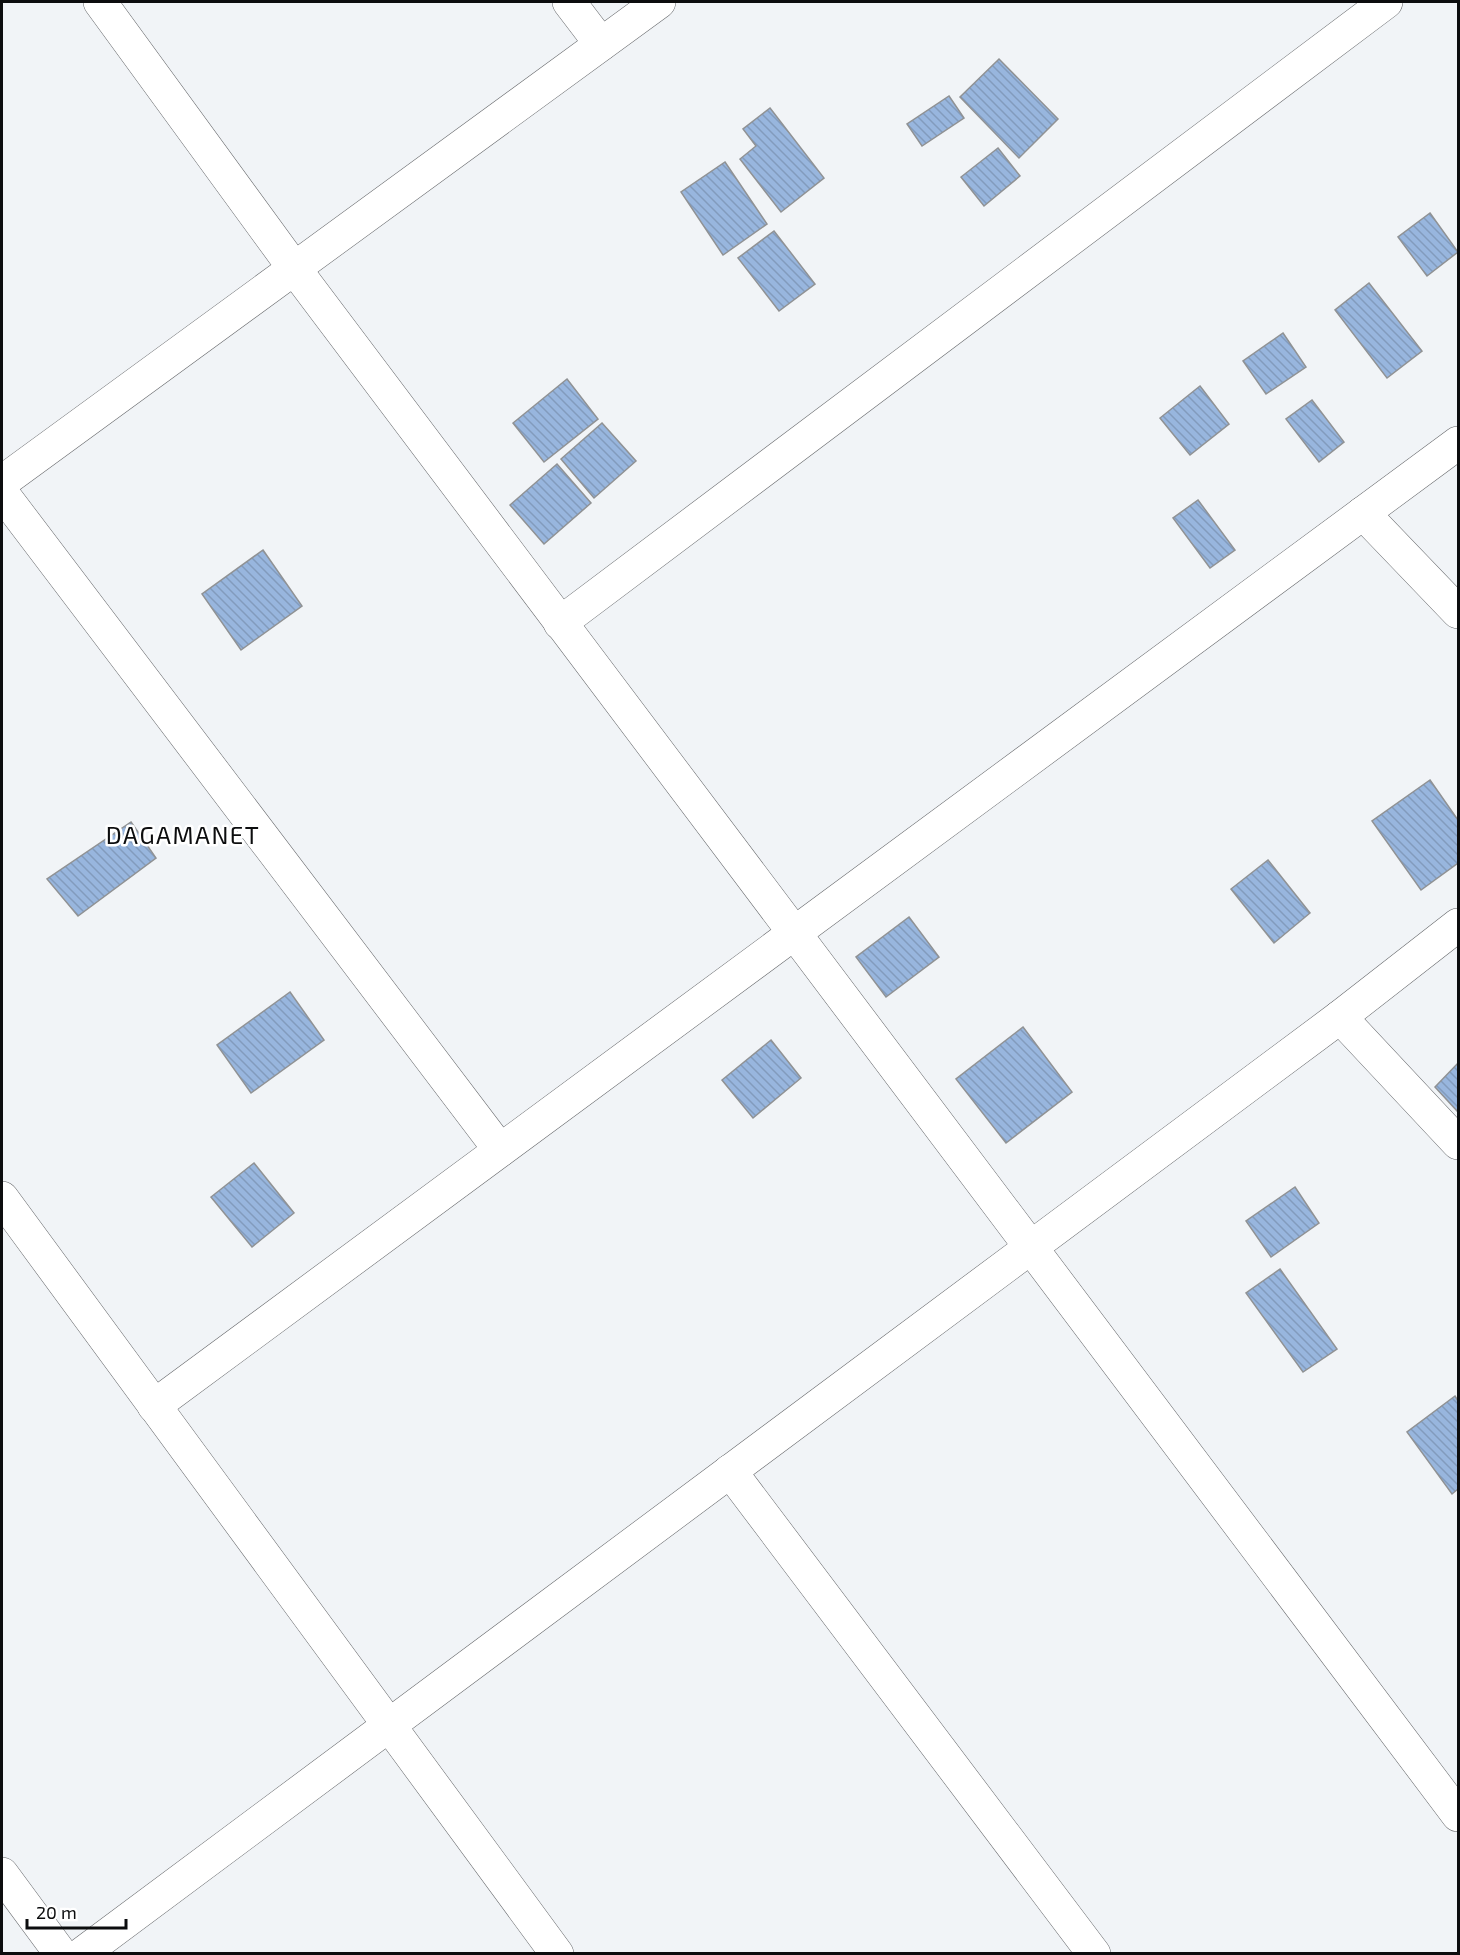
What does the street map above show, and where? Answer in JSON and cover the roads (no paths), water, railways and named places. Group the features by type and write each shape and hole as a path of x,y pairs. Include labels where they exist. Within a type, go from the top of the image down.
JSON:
{"street":[{"path":"100,2 294,268 1458,1815"},
{"path":"568,2 601,44"},
{"path":"2,482 659,2"},
{"path":"560,623 1386,2"},
{"path":"154,1406 1458,443"},
{"path":"2,493 500,1150"},
{"path":"1363,513 1458,612"},
{"path":"82,1953 1340,1017 1458,925"},
{"path":"1340,1017 1458,1143"},
{"path":"2,1198 557,1953"},
{"path":"730,1471 1094,1953"},
{"path":"2,1874 61,1953"}],"district":[{"name":"DAGAMANET","path":"183,836"}]}
